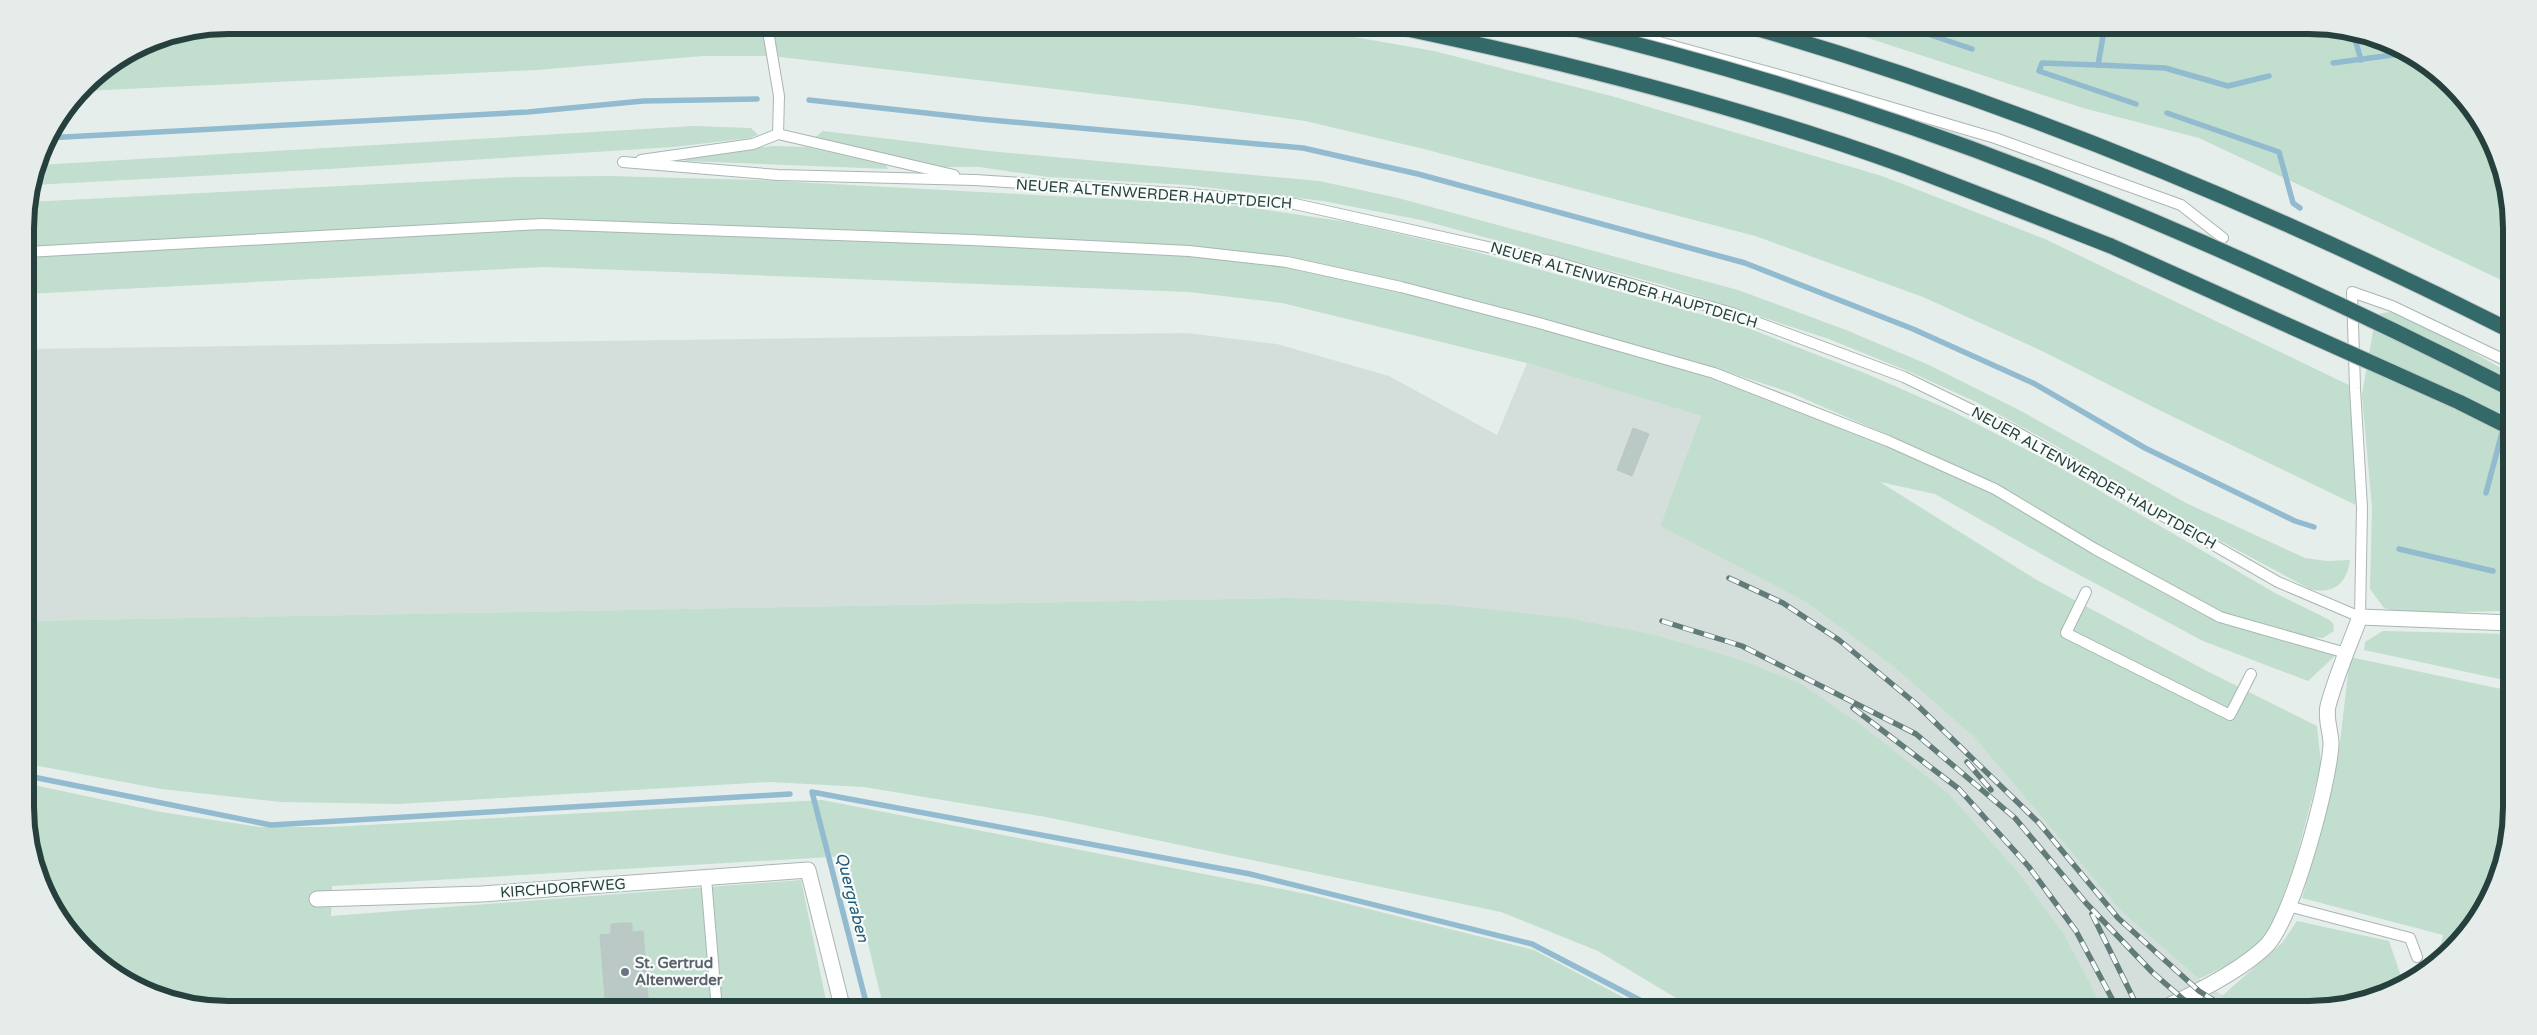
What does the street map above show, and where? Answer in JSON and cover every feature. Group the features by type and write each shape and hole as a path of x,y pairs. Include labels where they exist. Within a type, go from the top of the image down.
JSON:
{"highway":[{"path":"1428,34 1622,78 1760,119 1904,166 2111,246 2459,402 2503,424"},
{"path":"1594,34 1736,71 1920,131 2062,183 2216,248 2383,324 2503,385"},
{"path":"1774,34 1899,72 2142,164 2339,250 2503,327"}],"street":[{"path":"2178,1001 2199,991 2254,956 2268,944 2282,921 2324,787 2331,743 2327,708 2360,617 2503,623"},
{"name":"KIRCHDORFWEG","path":"317,899 482,894 808,870 841,1001"}],"lane":[{"path":"769,34 779,96 778,134"},
{"path":"1630,34 1782,75 1995,138 2181,205 2223,238"},
{"name":"NEUER ALTENWERDER HAUPTDEICH","path":"974,180 778,134 753,144 623,162 778,174 974,180 1191,194 1295,204 1555,262 1732,313 1904,376 2015,431 2278,582 2360,617"},
{"path":"34,252 542,224 1189,251 1287,262 1420,292 1714,373 1888,441 1995,489 2095,549 2220,617 2346,653"},
{"path":"2360,617 2362,508 2352,292 2392,306 2503,359"},
{"path":"2086,592 2066,633 2230,715 2250,674"},
{"path":"706,878 716,1001"},
{"path":"2288,906 2410,938 2417,957"}],"shaded area":[{"path":"1187,333 1277,344 1389,376 1497,435 1527,363 1701,416 1660,526 1806,602 1893,666 1974,737 2122,912 2206,985 2232,1001 2099,1001 2064,934 2019,873 1950,795 1286,598 34,621 34,349"}],"green space":[{"path":"215,34 1337,34 1434,51 1615,97 1882,176 2045,239 2355,388 2362,508 2042,351 1923,297 1755,236 1420,148 1305,121 1192,105 772,56 703,56 537,70 89,91 120,66 153,48 190,37"},
{"path":"1856,34 2322,34 2347,37 2384,48 2417,66 2447,90 2471,120 2489,153 2497,177 2502,202 2503,281 2199,138 2083,108"},
{"path":"694,126 751,128 758,135 750,138 673,147 38,185 44,165"},
{"path":"823,131 989,151 1319,181 1398,198 1738,290 1846,330 1929,365 2021,411 2186,503 2305,558 2327,561 2350,560 2346,575 2332,589 2310,589 2159,508 2048,441 1974,401 1910,372 1829,339 1663,285 1421,220 1323,201 1187,185 1048,177 979,167 944,167 814,138"},
{"path":"773,146 807,147 886,165 888,169 686,161 683,159 684,156"},
{"path":"608,176 756,180 1240,206 1347,222 1469,250 1740,325 1867,374 1952,411 2052,463 2275,593 2328,619 2333,623 2334,631 2323,638 2312,637 2221,612 2180,593 1987,482 1929,453 1789,392 1706,365 1405,283 1105,242 606,221 536,222 34,248 35,202 516,177"},
{"path":"542,224 972,240 1287,262 1714,373 1995,489 2220,617 2337,654 2308,681 2203,641 2057,563 1935,494 1880,482 2035,579 2205,670 2317,726 2321,764 2295,863 2276,916 2265,940 2230,964 2199,979 2122,912 1974,737 1893,666 1806,602 1660,526 1701,416 1527,363 1282,303 1189,292 543,267 34,294 34,252"},
{"path":"2390,312 2401,314 2503,369 2503,611 2401,613 2384,608 2370,589 2372,508 2362,395 2376,314"},
{"path":"1286,598 1448,605 1567,618 1654,635 1738,659 1801,684 1861,725 1950,795 2019,873 2064,934 2099,1001 1681,1001 1598,951 1501,912 1046,817 864,787 770,782 398,804 281,802 161,789 34,765 34,621"},
{"path":"2383,631 2503,634 2503,680 2364,650 2365,642"},
{"path":"2350,657 2503,689 2503,820 2497,858 2489,882 2471,915 2447,945 2439,951 2443,935 2302,898 2322,828 2338,759"},
{"path":"34,785 161,812 260,827 331,827 822,800 1312,895 1534,950 1630,1001 882,1001 847,856 332,886 331,916 801,880 826,1001 202,1000 177,995 153,987 130,975 90,945 74,926 48,882 40,858 35,833"},
{"path":"2297,921 2389,941 2401,977 2384,987 2360,995 2335,1000 2231,1001 2222,996 2282,943"}],"building":[{"path":"1633,428 1649,434 1632,476 1617,470"},
{"name":"St. Gertrud Altenwerder","path":"632,923 632,932 643,931 648,1001 605,1001 600,935 611,934 611,924"}],"waterway":[{"path":"1928,34 1972,49"},
{"path":"2103,34 2098,65 2042,63 2039,71 2136,104"},
{"path":"2355,39 2361,60"},
{"path":"2333,63 2396,54"},
{"path":"2098,65 2165,68 2228,86 2269,76"},
{"path":"56,137 528,112 643,101 757,99"},
{"path":"809,100 980,119 1303,148 1418,174 1745,263 1913,329 2033,383 2145,448 2295,521 2314,527"},
{"path":"2167,113 2279,152 2293,203 2300,208"},
{"path":"2486,493 2503,429"},
{"path":"2399,549 2493,571"},
{"path":"34,777 271,825 790,794"},
{"name":"Quergraben","path":"866,1001 812,792 1250,874 1532,944 1642,1001"}],"railway":[{"path":"1729,578 1783,603 1839,640 1915,703 2039,823 2118,918 2199,991 2215,1001"},
{"path":"1662,621 1742,646 1916,734 2015,818 2086,903 2152,972 2186,1001"},
{"path":"1853,708 1959,789 2029,867 2076,931 2113,1001"},
{"path":"1967,762 1991,790"},
{"path":"2092,914 2135,1001"}],"place":[{"name":"St. Gertrud Altenwerder","path":"625,972"}]}
